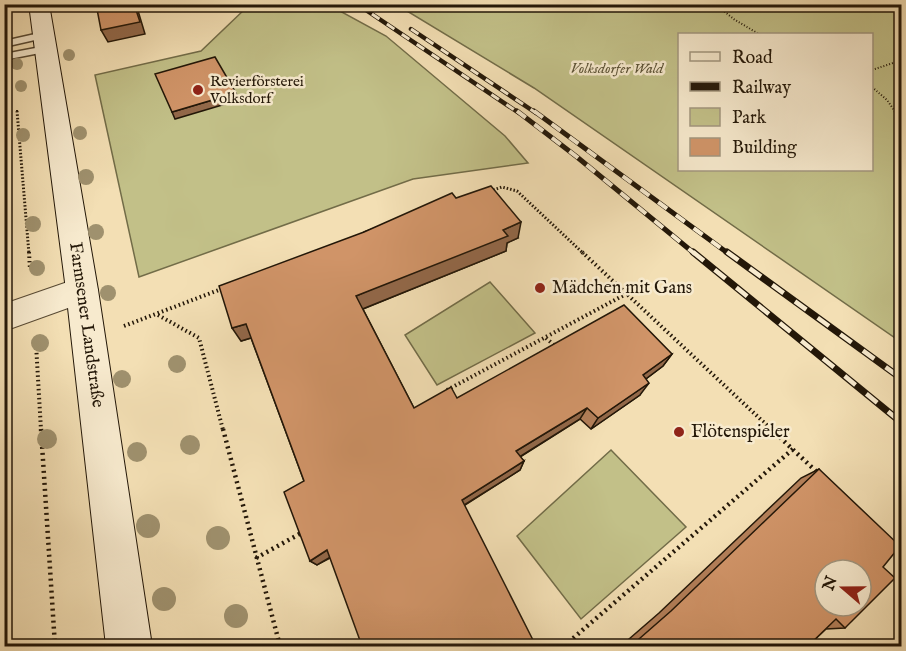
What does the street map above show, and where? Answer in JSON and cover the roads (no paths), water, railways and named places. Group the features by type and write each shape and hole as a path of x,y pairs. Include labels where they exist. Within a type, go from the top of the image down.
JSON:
{"main road":[{"name":"Farmsener Landstraße","path":"43,30 82,290 129,646"},
{"path":"4,318 82,290"}],"lane":[{"path":"4,44 43,30"},
{"path":"4,57 43,30"}],"railway":[{"path":"357,4 519,113"},
{"path":"411,29 536,113"},
{"path":"517,111 695,254"},
{"path":"534,111 729,254"},
{"path":"693,252 902,423"},
{"path":"727,252 902,379"}],"place":[{"name":"Revierförsterei Volksdorf","path":"198,90"},
{"name":"Mädchen mit Gans","path":"540,288"},
{"name":"Flötenspieler","path":"679,432"}],"park label":[{"name":"Volksdorfer Wald","path":"617,68"}]}
